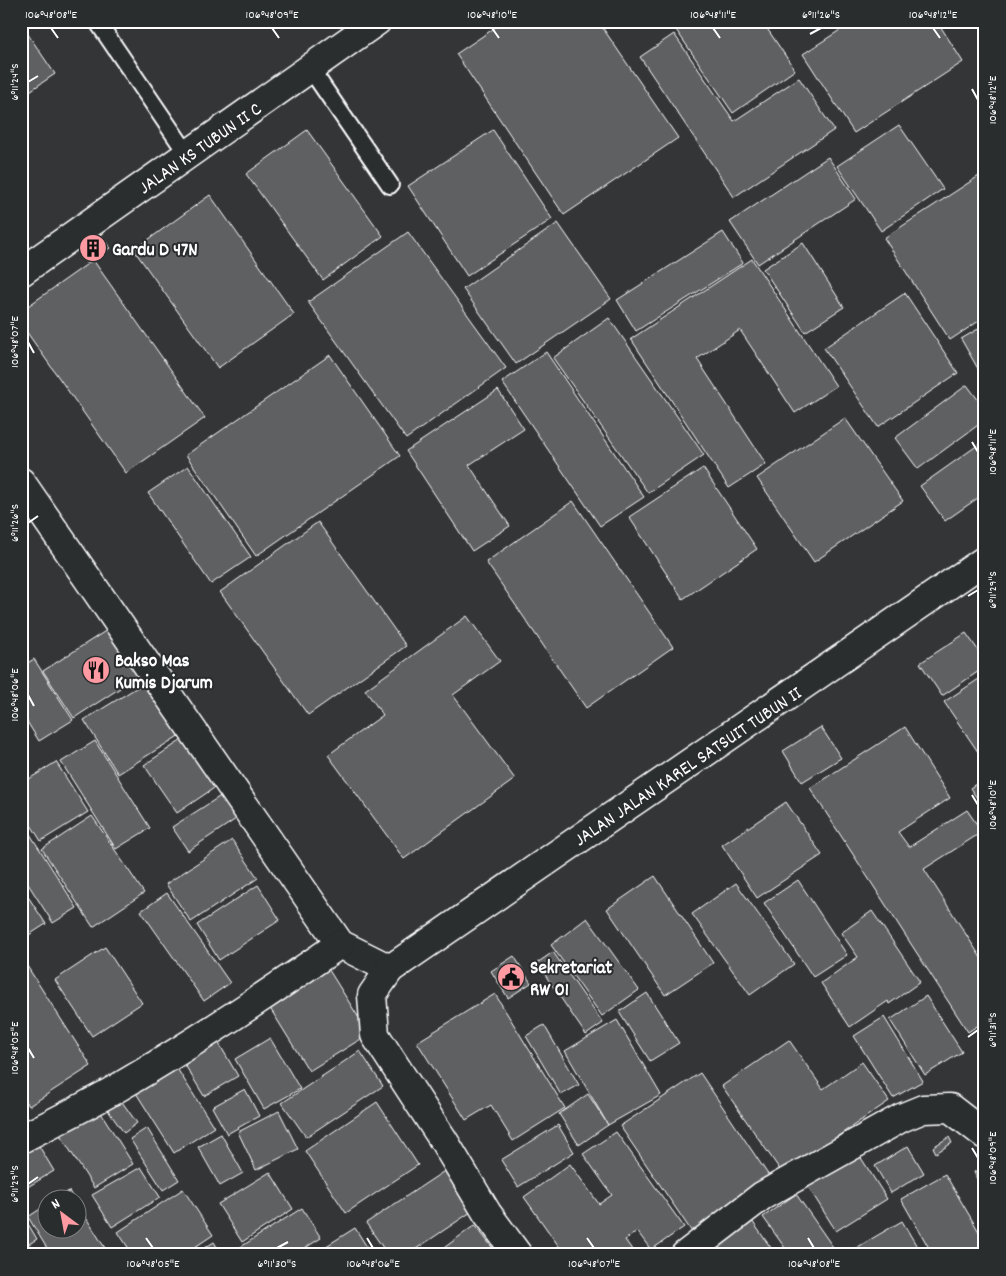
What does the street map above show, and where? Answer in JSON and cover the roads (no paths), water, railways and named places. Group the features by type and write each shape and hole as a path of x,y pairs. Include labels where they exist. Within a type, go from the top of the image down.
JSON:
{"street":[{"name":"JALAN KS TUBUN II C","path":"21,272 377,21"},
{"path":"26,497 340,944 390,969 372,995 375,1035 444,1141 487,1213 518,1255"},
{"name":"JALAN JALAN KAREL SATSUIT TUBUN II","path":"390,969 985,560"},
{"path":"21,1139 118,1088 159,1063 254,1004 340,944"},
{"path":"685,1255 762,1196 901,1118 923,1109 950,1108 985,1135"}],"lane":[{"path":"97,21 188,155"},
{"path":"310,68 390,185"}],"place":[{"name":"Gardu D 47N","path":"93,248"},
{"name":"Bakso Mas Kumis Djarum","path":"96,670"},
{"name":"Sekretariat RW 01","path":"511,977"}]}
